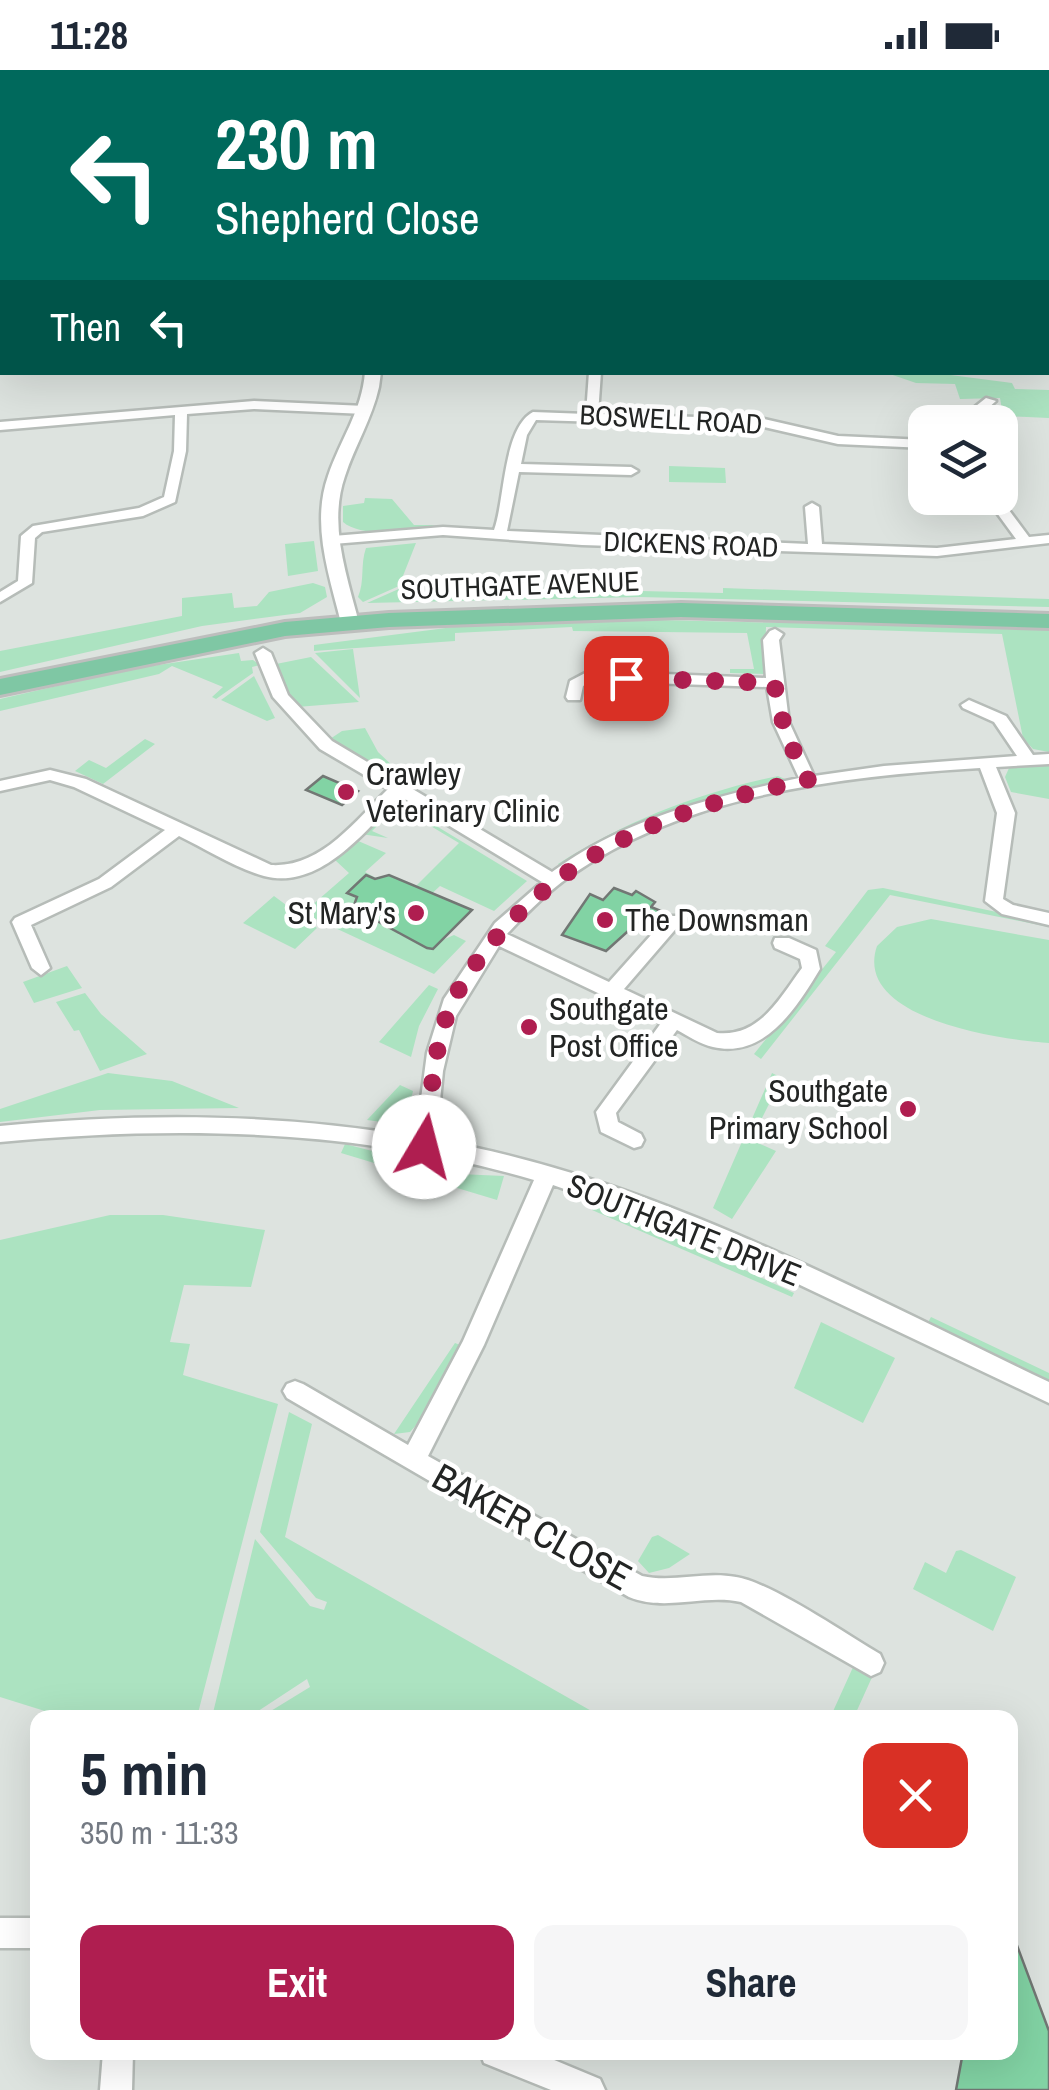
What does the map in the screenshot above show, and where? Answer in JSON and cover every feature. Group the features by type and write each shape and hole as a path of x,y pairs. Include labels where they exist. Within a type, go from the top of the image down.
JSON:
{"main road":[{"name":"SOUTHGATE AVENUE","path":"0,687 285,629 350,623 642,610 1049,621"}],"street":[{"path":"350,623 333,540 331,494 365,410 372,375"},
{"path":"592,415 594,375"},
{"path":"985,405 990,401"},
{"path":"0,426 278,404 365,410"},
{"path":"0,598 25,583 28,536 38,528 143,512 170,499 180,451 180,411"},
{"name":"BOSWELL ROAD","path":"499,534 510,502 521,427 526,418 551,414 771,423 838,440 908,443"},
{"name":"BOSWELL ROAD","path":"516,468 631,471"},
{"path":"812,507 815,547"},
{"path":"1006,515 1026,540"},
{"name":"DICKENS ROAD","path":"333,540 444,531 937,552 1049,539"},
{"path":"775,634 771,640 774,683 786,735 808,780"},
{"path":"263,652 281,697 301,722 343,758 554,881"},
{"path":"574,697 576,684 589,676 774,683"},
{"path":"970,705 1000,719 1028,760"},
{"path":"424,1147 446,1017 477,961 554,881 612,843 663,819 743,793 808,780 1049,759"},
{"path":"986,764 1001,792 1006,819 994,901 1008,910 1049,919"},
{"path":"0,786 32,776 64,778 268,871 290,873 316,862 397,790"},
{"path":"42,968 21,922 105,882 177,829"},
{"path":"613,990 674,920"},
{"path":"497,937 730,1043 760,1035 812,969 808,955 782,943"},
{"path":"634,1140 608,1126 606,1112 674,1020"},
{"name":"SOUTHGATE DRIVE","path":"0,1134 178,1123 263,1126 424,1147 547,1174 685,1224 1049,1393"},
{"name":"BAKER CLOSE","path":"413,1460 473,1345 547,1174"},
{"name":"BAKER CLOSE","path":"295,1391 638,1588 658,1594 724,1587 744,1591 871,1662"},
{"path":"0,1934 30,1933"},
{"path":"116,2090 118,2060"},
{"path":"516,2060 589,2090"}],"green space":[{"path":"893,375 950,375 1012,383 1015,389 1049,390 1049,418 1018,417 1018,405 1001,405 1000,398 960,399 955,384 916,383"},
{"path":"669,466 725,468 726,483 669,482"},
{"path":"365,498 392,499 414,525 436,525 375,532 343,522 343,506 364,503"},
{"path":"314,541 318,571 288,576 285,544"},
{"path":"416,543 399,586 363,602 358,597 366,548"},
{"path":"313,583 325,587 327,597 300,613 202,626 0,672 0,651 182,616 182,598 232,593 234,608 257,606 269,592"},
{"path":"475,587 723,593 723,588 1049,599 1049,607 639,597 367,603 401,588 401,601 473,597"},
{"path":"617,619 1049,629 1049,752 1033,749 1023,738 1002,634 766,627 765,674 730,673 730,669 754,669 747,633 573,631 572,627 455,633 455,641 314,651 314,645 477,624"},
{"path":"353,649 360,698 315,653"},
{"path":"239,653 241,661 253,660 260,665 252,667 253,673 216,699 212,697 223,687 172,666 159,674 0,711 0,699 131,669"},
{"path":"311,657 359,702 297,707 286,693 276,664"},
{"path":"254,676 275,718 267,721 221,700"},
{"path":"365,728 378,752 395,768 384,775 330,739 342,731"},
{"path":"145,739 155,744 103,784 75,771 89,760 106,768"},
{"path":"1049,765 1049,799 1011,792 1005,777 1009,768"},
{"path":"778,776 785,779 697,804 642,826 561,868 558,864 664,810"},
{"path":"390,807 405,807 527,881 494,911 440,886 426,899 412,890 459,843 409,813 384,819 372,831 388,838 361,834"},
{"path":"356,840 386,853 365,872 376,878 348,893 357,897 354,904 408,923 398,934 426,947 454,935 466,941 434,974 303,913 349,873 335,860"},
{"path":"883,888 1049,923 1049,927 890,895 761,1059 754,1054 836,952 825,946 868,890"},
{"path":"274,896 317,928 295,949 243,923"},
{"path":"931,919 1049,940 1049,1043 999,1037 936,1021 908,1008 887,992 875,971 877,946 897,927"},
{"path":"67,966 82,988 34,1003 23,982"},
{"path":"429,985 438,989 419,1026 411,1057 379,1042"},
{"path":"85,993 101,1014 147,1054 100,1071 79,1030 74,1031 56,1002"},
{"path":"108,1073 172,1081 239,1108 100,1110 0,1122 0,1109"},
{"path":"772,1073 782,1078 751,1140 776,1151 732,1219 713,1208"},
{"path":"400,1085 413,1091 407,1117 389,1123 367,1120"},
{"path":"345,1144 427,1165 425,1172 455,1181 459,1174 504,1176 497,1200 341,1153"},
{"path":"596,1198 608,1203 614,1213 674,1237 690,1234 707,1241 717,1257 794,1293 792,1297 592,1210"},
{"path":"110,1215 163,1215 265,1230 251,1287 184,1285 170,1342 190,1344 183,1375 278,1404 199,1710 42,1710 0,1697 0,1240"},
{"path":"931,1317 1049,1373 1049,1384 926,1326"},
{"path":"821,1322 895,1358 863,1423 794,1388"},
{"path":"455,1343 460,1345 419,1422 410,1432 394,1434"},
{"path":"289,1412 312,1424 285,1537 590,1710 272,1710 310,1687 307,1679 260,1710 214,1710 255,1539 310,1606 324,1610 327,1602 316,1598 260,1532"},
{"path":"658,1535 690,1554 669,1568 649,1573 638,1561 652,1537"},
{"path":"956,1551 1016,1577 993,1631 913,1589 925,1562 946,1573"},
{"path":"854,1665 873,1675 857,1710 834,1710"}],"building":[{"name":"Crawley Veterinary Clinic","path":"323,776 358,791 342,805 306,790"},
{"name":"St Mary's","path":"366,875 375,879 389,875 472,910 433,949 427,948 353,908 357,897 347,893"},
{"name":"The Downsman","path":"614,888 632,895 636,891 655,902 651,907 661,911 648,926 638,922 606,951 562,935 590,894 603,900"},
{"path":"1018,1948 1049,2031 1049,2090 956,2090 962,2060 1018,2060"}],"place":[{"name":"Crawley Veterinary Clinic","path":"346,792"},
{"name":"St Mary's","path":"416,913"},
{"name":"The Downsman","path":"605,920"},
{"name":"Southgate Post Office","path":"529,1027"},
{"name":"Southgate Primary School","path":"908,1109"}],"route":[{"path":"424,1147 446,1017 477,961 525,906 588,857 637,830 718,800 808,780 781,722 774,683 626,678"}]}
